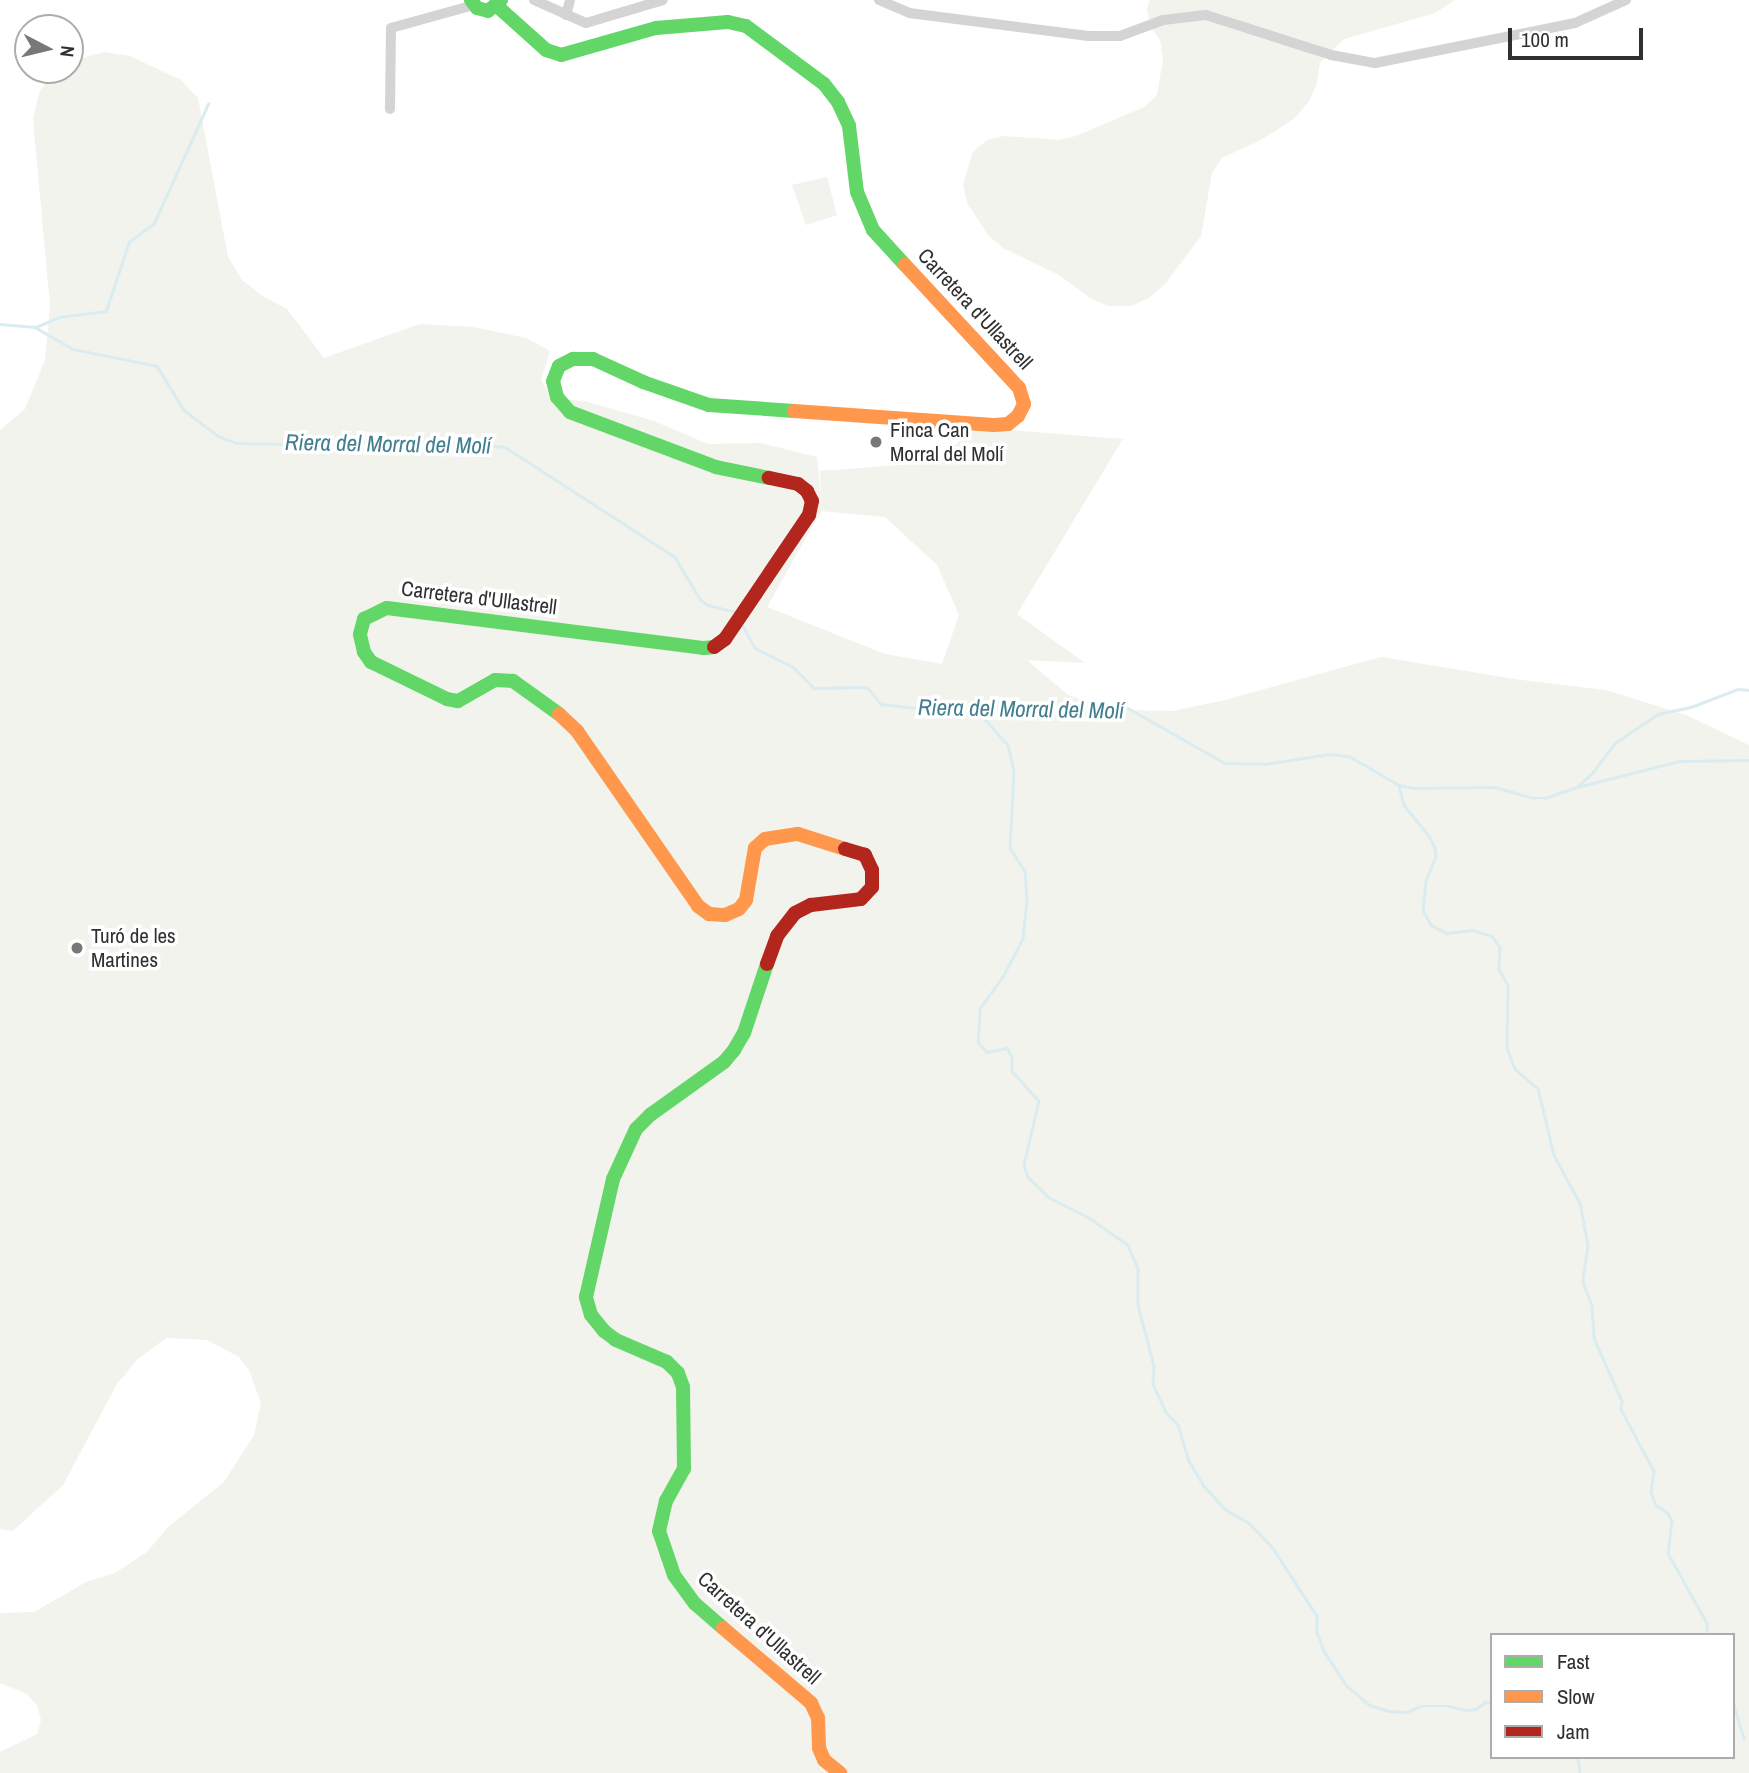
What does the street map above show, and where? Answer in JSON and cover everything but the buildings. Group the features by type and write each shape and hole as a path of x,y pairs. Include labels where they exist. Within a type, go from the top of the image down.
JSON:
{"street":[{"path":"534,0 586,23 663,0"},
{"path":"566,15 570,0"},
{"path":"879,0 909,13 1089,36 1120,36 1163,20 1206,15 1331,55 1375,63 1575,23 1626,0"},
{"path":"390,109 391,28 472,2 482,10 499,3"},
{"name":"Carretera d'Ullastrell","path":"499,3 546,50 561,55 656,28 728,22 746,26 824,84 838,102 849,126 858,192 873,230 1019,388 1024,404 1018,416 1008,424 994,425 709,405 643,382 593,359 573,359 559,366 553,381 557,397 570,412 716,467 798,484 807,491 812,501 809,514 725,639 718,646 704,648 387,608 363,619 360,634 364,652 370,662 447,699 458,701 495,680 513,681 565,719 577,732 698,906 709,914 725,915 739,909 746,900 755,848 765,839 782,834 798,834 865,855 872,870 872,887 861,899 811,905 795,914 776,936 744,1033 734,1050 724,1062 650,1115 636,1129 613,1179 586,1297 591,1315 604,1331 616,1340 667,1362 678,1373 684,1387 684,1469 660,1516 659,1531 674,1575 695,1604 811,1703 818,1718 819,1748 824,1760 840,1773"}],"shaded area":[{"path":"1150,0 1455,0 1435,13 1344,39 1320,63 1317,83 1310,100 1295,118 1261,140 1222,158 1212,173 1201,236 1165,284 1149,298 1131,306 1108,306 1090,298 1059,275 1003,248 989,236 967,203 963,184 973,152 987,140 1004,136 1059,140 1076,136 1144,107 1157,95 1163,59 1160,40 1150,26 1147,9"},
{"path":"105,52 130,56 181,80 198,98 228,257 242,280 264,297 287,309 324,358 420,324 473,327 526,338 550,351 541,380 553,399 584,401 654,421 708,444 761,443 817,457 821,498 820,471 940,462 972,427 1123,439 1017,614 1085,663 1027,660 1068,695 1119,710 1173,711 1225,700 1381,657 1521,680 1606,690 1686,715 1749,745 1749,1773 0,1773 0,1752 37,1734 41,1720 37,1705 27,1694 0,1683 0,1613 34,1612 86,1582 115,1573 147,1552 168,1527 224,1482 254,1435 261,1403 249,1370 239,1357 207,1340 166,1338 137,1360 117,1384 63,1485 13,1531 0,1529 0,430 25,409 45,360 50,306 33,119 39,93 45,84 84,84 84,57","holes":["821,511 885,517 937,565 959,615 942,664 885,654 767,607"]},
{"path":"827,177 837,215 806,225 792,185"}],"waterway":[{"path":"36,327 59,317 106,311 129,242 154,223 208,104"},
{"name":"Riera del Morral del Molí","path":"0,324 35,327 73,349 157,366 184,410 218,436 236,443 338,445 369,442 460,442 505,447 675,557 700,599 708,605 736,612"},
{"name":"Riera del Morral del Molí","path":"742,624 755,648 793,667 814,688 868,688 881,704 943,711 992,705 1074,715 1128,708 1225,763 1264,764 1329,754 1349,756 1399,785 1413,788 1495,787 1533,798 1545,798 1577,787 1593,772 1615,743 1658,714 1691,707 1738,689 1749,690"},
{"path":"976,709 1008,745 1014,771 1010,848 1025,871 1027,901 1023,939 1003,977 980,1009 978,1042 987,1052 1007,1048 1012,1057 1012,1071 1039,1101 1024,1165 1028,1177 1050,1198 1088,1217 1128,1245 1138,1268 1138,1305 1154,1366 1153,1384 1166,1412 1178,1425 1189,1461 1204,1486 1226,1510 1249,1523 1273,1548 1317,1616 1317,1632 1324,1651 1347,1686 1370,1705 1388,1711 1407,1712 1421,1706 1449,1706 1466,1710 1476,1709 1485,1702 1490,1703"},
{"path":"1577,787 1680,761 1749,760"},
{"path":"1399,786 1404,805 1430,837 1435,848 1436,857 1426,881 1423,910 1431,925 1447,933 1472,930 1492,936 1500,947 1499,969 1508,986 1507,1048 1515,1069 1538,1088 1554,1155 1580,1203 1588,1245 1583,1282 1592,1306 1594,1338 1622,1401 1621,1409 1654,1471 1651,1492 1656,1505 1668,1513 1672,1521 1668,1553 1707,1623 1707,1633"},
{"path":"1735,1709 1744,1738"},
{"path":"1578,1759 1580,1773"}],"traffic: fast":[{"path":"471,0 477,8 488,11 501,0"},
{"path":"497,6 546,50 561,55 656,28 728,22 746,26 824,84 838,102 849,126 857,192 873,230 905,265"},
{"path":"769,478 716,467 570,412 557,397 553,381 559,366 573,359 593,359 643,382 709,405 794,411"},
{"path":"559,714 513,681 495,680 458,701 447,699 371,662 364,652 360,634 364,619 387,608 704,648 714,647"},
{"path":"723,1628 695,1604 674,1575 659,1531 666,1501 684,1469 683,1387 678,1373 667,1362 616,1340 604,1331 591,1315 586,1297 613,1179 636,1129 650,1115 724,1062 734,1050 744,1033 767,964"}],"traffic: slow":[{"path":"794,411 994,425 1008,424 1018,416 1024,404 1019,388 905,265"},
{"path":"559,714 577,731 698,906 709,914 725,915 739,909 746,900 755,848 765,839 798,834 845,849"},
{"path":"723,1628 811,1703 818,1718 819,1748 824,1760 840,1773"}],"traffic: jam":[{"path":"714,647 725,639 809,515 812,501 807,491 798,484 769,478"},
{"path":"767,964 777,936 795,913 811,905 861,899 872,887 872,870 865,855 845,849"}],"place":[{"name":"Finca Can Morral del Molí","path":"876,442"},
{"name":"Turó de les Martines","path":"77,948"}]}
